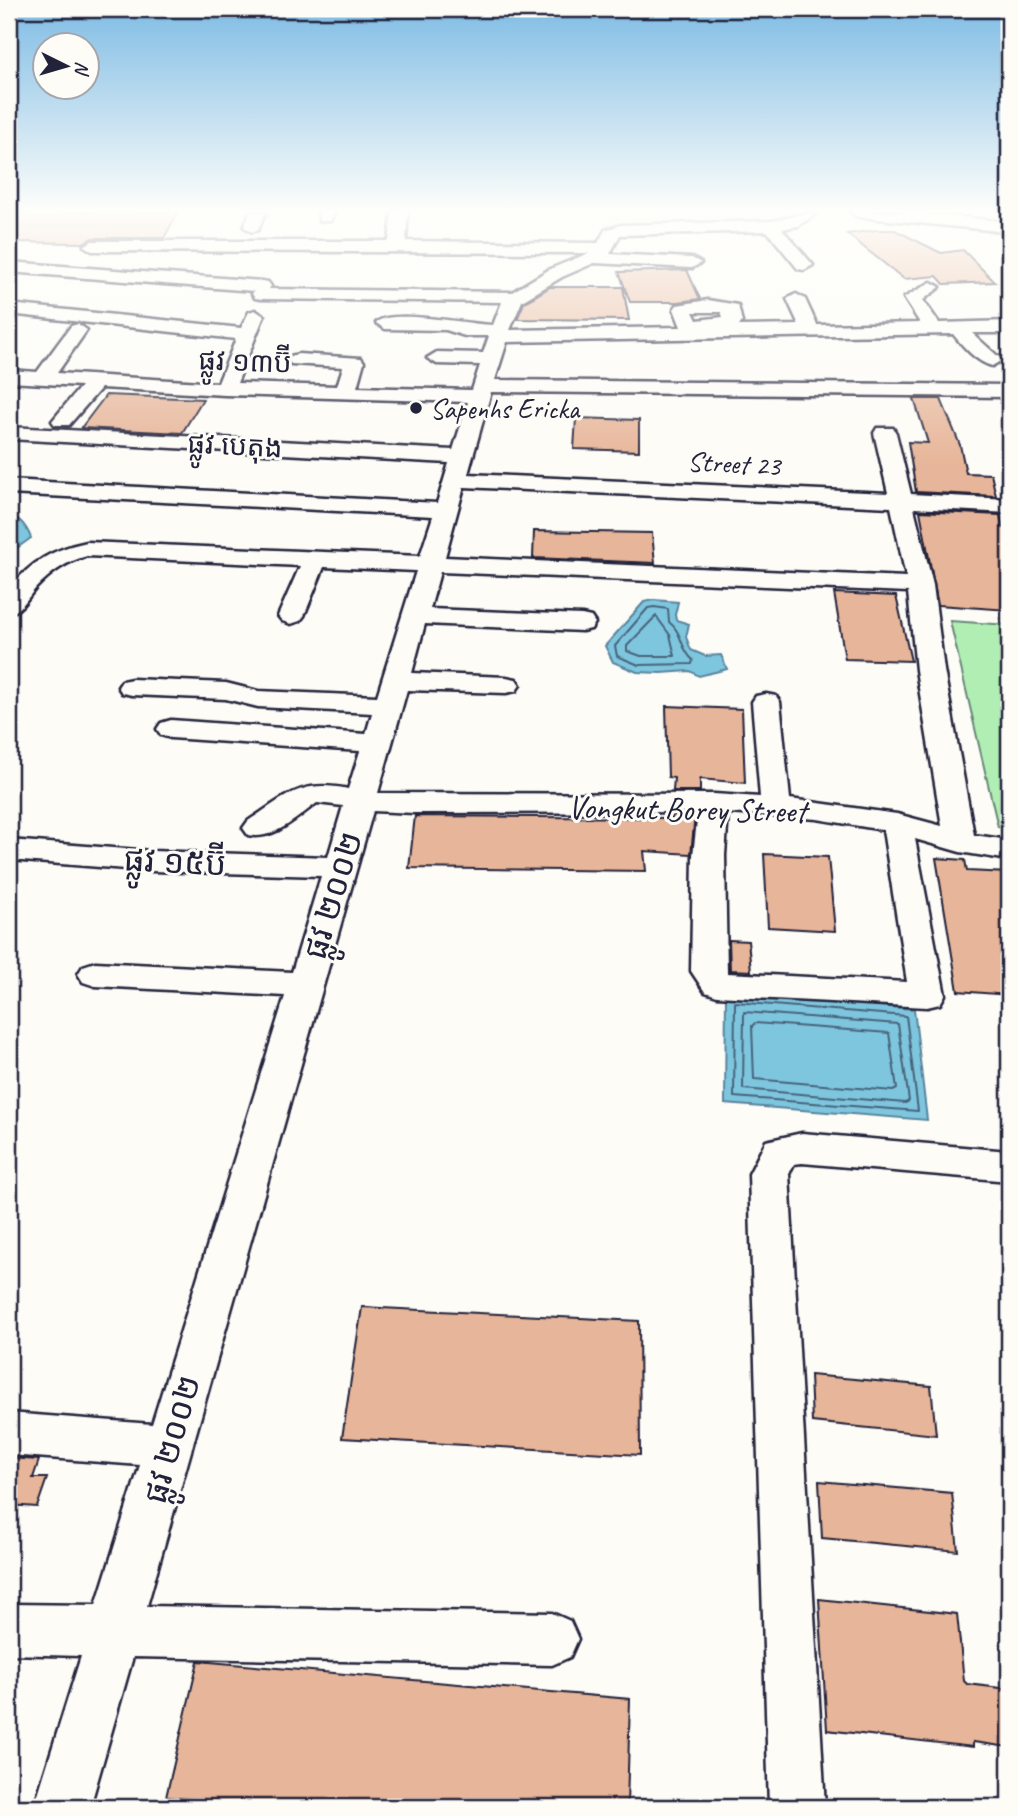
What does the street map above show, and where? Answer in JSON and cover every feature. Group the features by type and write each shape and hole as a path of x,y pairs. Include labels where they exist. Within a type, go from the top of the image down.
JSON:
{"street":[{"path":"35,312 46,297"},
{"path":"225,390 258,310 260,297"},
{"name":"ផ្លូវ ២០០២","path":"62,1807 490,362 510,304 516,297"},
{"path":"915,297 913,298 933,328"},
{"path":"796,299 811,331"},
{"path":"9,309 247,334"},
{"path":"385,323 448,324 465,330 490,362"},
{"path":"490,362 691,330 811,331 1009,327"},
{"path":"958,328 971,344 992,360"},
{"path":"24,381 78,330"},
{"path":"437,358 1004,391 1009,415"},
{"path":"298,360 354,362 345,393"},
{"name":"ផ្លូវ ១៣ប៊ី","path":"24,381 345,393 490,362"},
{"path":"62,421 94,382"},
{"name":"ផ្លូវ បេតុង","path":"9,433 455,482"},
{"path":"885,433 920,585 930,670 960,842"},
{"path":"9,487 455,482"},
{"name":"Street 23","path":"455,482 1009,506"},
{"path":"14,592 52,561 68,552 87,549 920,585"},
{"path":"291,616 315,559"},
{"path":"774,600 814,601 826,595 825,581"},
{"path":"415,616 582,623"},
{"path":"132,687 226,691 258,699 506,685"},
{"path":"766,702 776,807"},
{"path":"171,729 377,743"},
{"name":"Vongkut Borey Street","path":"259,828 309,795 324,793 360,801 414,804 714,803 817,810 897,823 960,842 1009,850"},
{"path":"714,803 709,855 708,971 717,984 927,995 897,823"},
{"name":"ផ្លូវ ១៥ប៊ី","path":"9,850 152,861 341,867"},
{"path":"95,974 306,985"},
{"path":"797,1807 769,1174 780,1152 802,1148 1009,1166"},
{"path":"9,1434 169,1446"},
{"path":"9,1629 199,1630 552,1639"}],"green space":[{"path":"950,621 1009,625 1009,828 998,827"}],"water":[{"path":"9,516 17,518 23,524 31,538 17,548 9,548"},
{"path":"644,602 678,602 676,620 689,624 686,637 691,650 705,656 721,655 727,669 699,676 690,671 637,672 613,662 605,646"},
{"path":"726,994 914,1009 927,1120 725,1104"}],"building":[{"path":"534,297 625,297 629,320 517,319 524,303"},
{"path":"628,297 699,297 700,299 678,302 630,302"},
{"path":"106,395 203,399 182,433 81,428"},
{"path":"914,399 941,399 960,445 966,473 991,474 996,496 916,492 908,442 928,443"},
{"path":"576,418 639,420 639,451 574,449"},
{"path":"920,511 1000,515 1003,528 1009,528 1009,610 938,605"},
{"path":"534,531 652,533 655,563 533,558"},
{"path":"834,593 896,596 911,661 845,659"},
{"path":"666,706 742,709 745,783 700,779 700,791 673,791 674,778 668,777"},
{"path":"673,815 695,815 691,854 644,851 646,871 409,868 415,816 672,818"},
{"path":"764,854 828,857 835,931 768,927"},
{"path":"936,858 965,860 967,871 1009,873 1009,995 958,991"},
{"path":"729,940 748,941 751,971 730,970"},
{"path":"362,1307 639,1321 640,1455 342,1438"},
{"path":"810,1375 931,1386 936,1435 812,1422"},
{"path":"9,1458 39,1460 33,1478 47,1478 37,1507 9,1505"},
{"path":"819,1481 952,1493 958,1551 822,1538"},
{"path":"819,1599 957,1614 964,1681 967,1684 1009,1689 1009,1747 973,1742 973,1747 827,1730"},
{"path":"198,1661 630,1699 627,1807 276,1807 166,1797"}],"place":[{"name":"Sapenhs Ericka","path":"416,408"}]}
